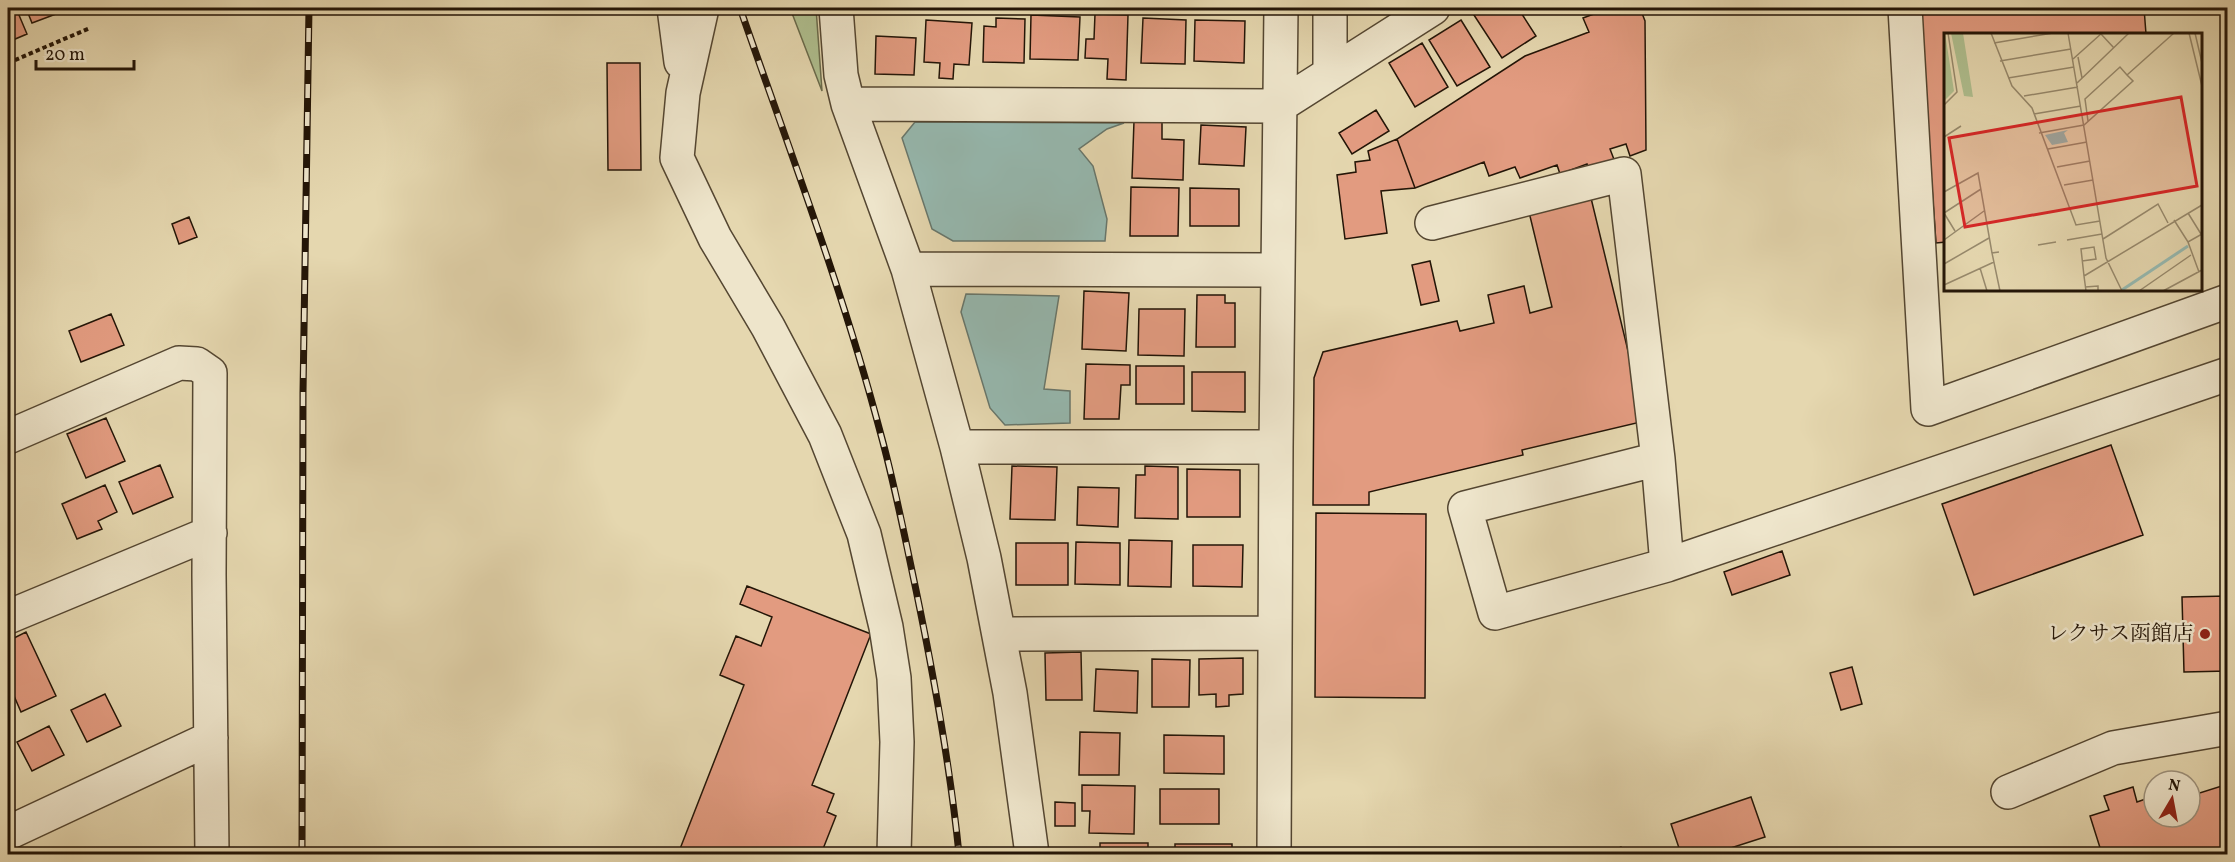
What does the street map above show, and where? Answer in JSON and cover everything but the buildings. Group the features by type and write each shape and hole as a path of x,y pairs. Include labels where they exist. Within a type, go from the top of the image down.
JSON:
{"street":[{"path":"674,8 683,93"},
{"path":"702,8 683,93 678,158 715,238 768,327 825,435 864,534 886,627 894,678 897,742 894,855"},
{"path":"836,8 841,75 848,104 908,269 957,447 984,558 1000,634 1020,758 1032,855"},
{"path":"1274,855 1281,8"},
{"path":"1330,8 1330,72"},
{"path":"848,104 1279,106 1433,8"},
{"path":"1905,8 1928,409 2228,302"},
{"path":"1432,223 1623,174 1658,459 1667,565"},
{"path":"908,269 1278,270"},
{"path":"8,437 179,363 196,364 210,373 212,855"},
{"path":"1658,459 1465,508 1495,613 1667,565 2228,374"},
{"path":"957,447 1276,447"},
{"path":"8,617 210,533"},
{"path":"1000,634 1275,633"},
{"path":"2008,792 2113,748 2228,728"},
{"path":"8,833 211,738"}],"path":[{"path":"8,63 90,28"}],"green space":[{"path":"790,8 816,8 822,91"}],"water":[{"path":"915,122 1124,123 1107,129 1079,149 1093,166 1107,219 1105,241 953,241 932,229 902,138"},
{"path":"966,294 1059,296 1044,389 1070,391 1070,423 1005,425 990,408 961,312"}],"railway":[{"path":"302,854 303,393 309,8"},
{"path":"740,8 833,273 886,454 935,688 959,854"}],"place":[{"name":"レクサス函館店","path":"2205,634"}]}
